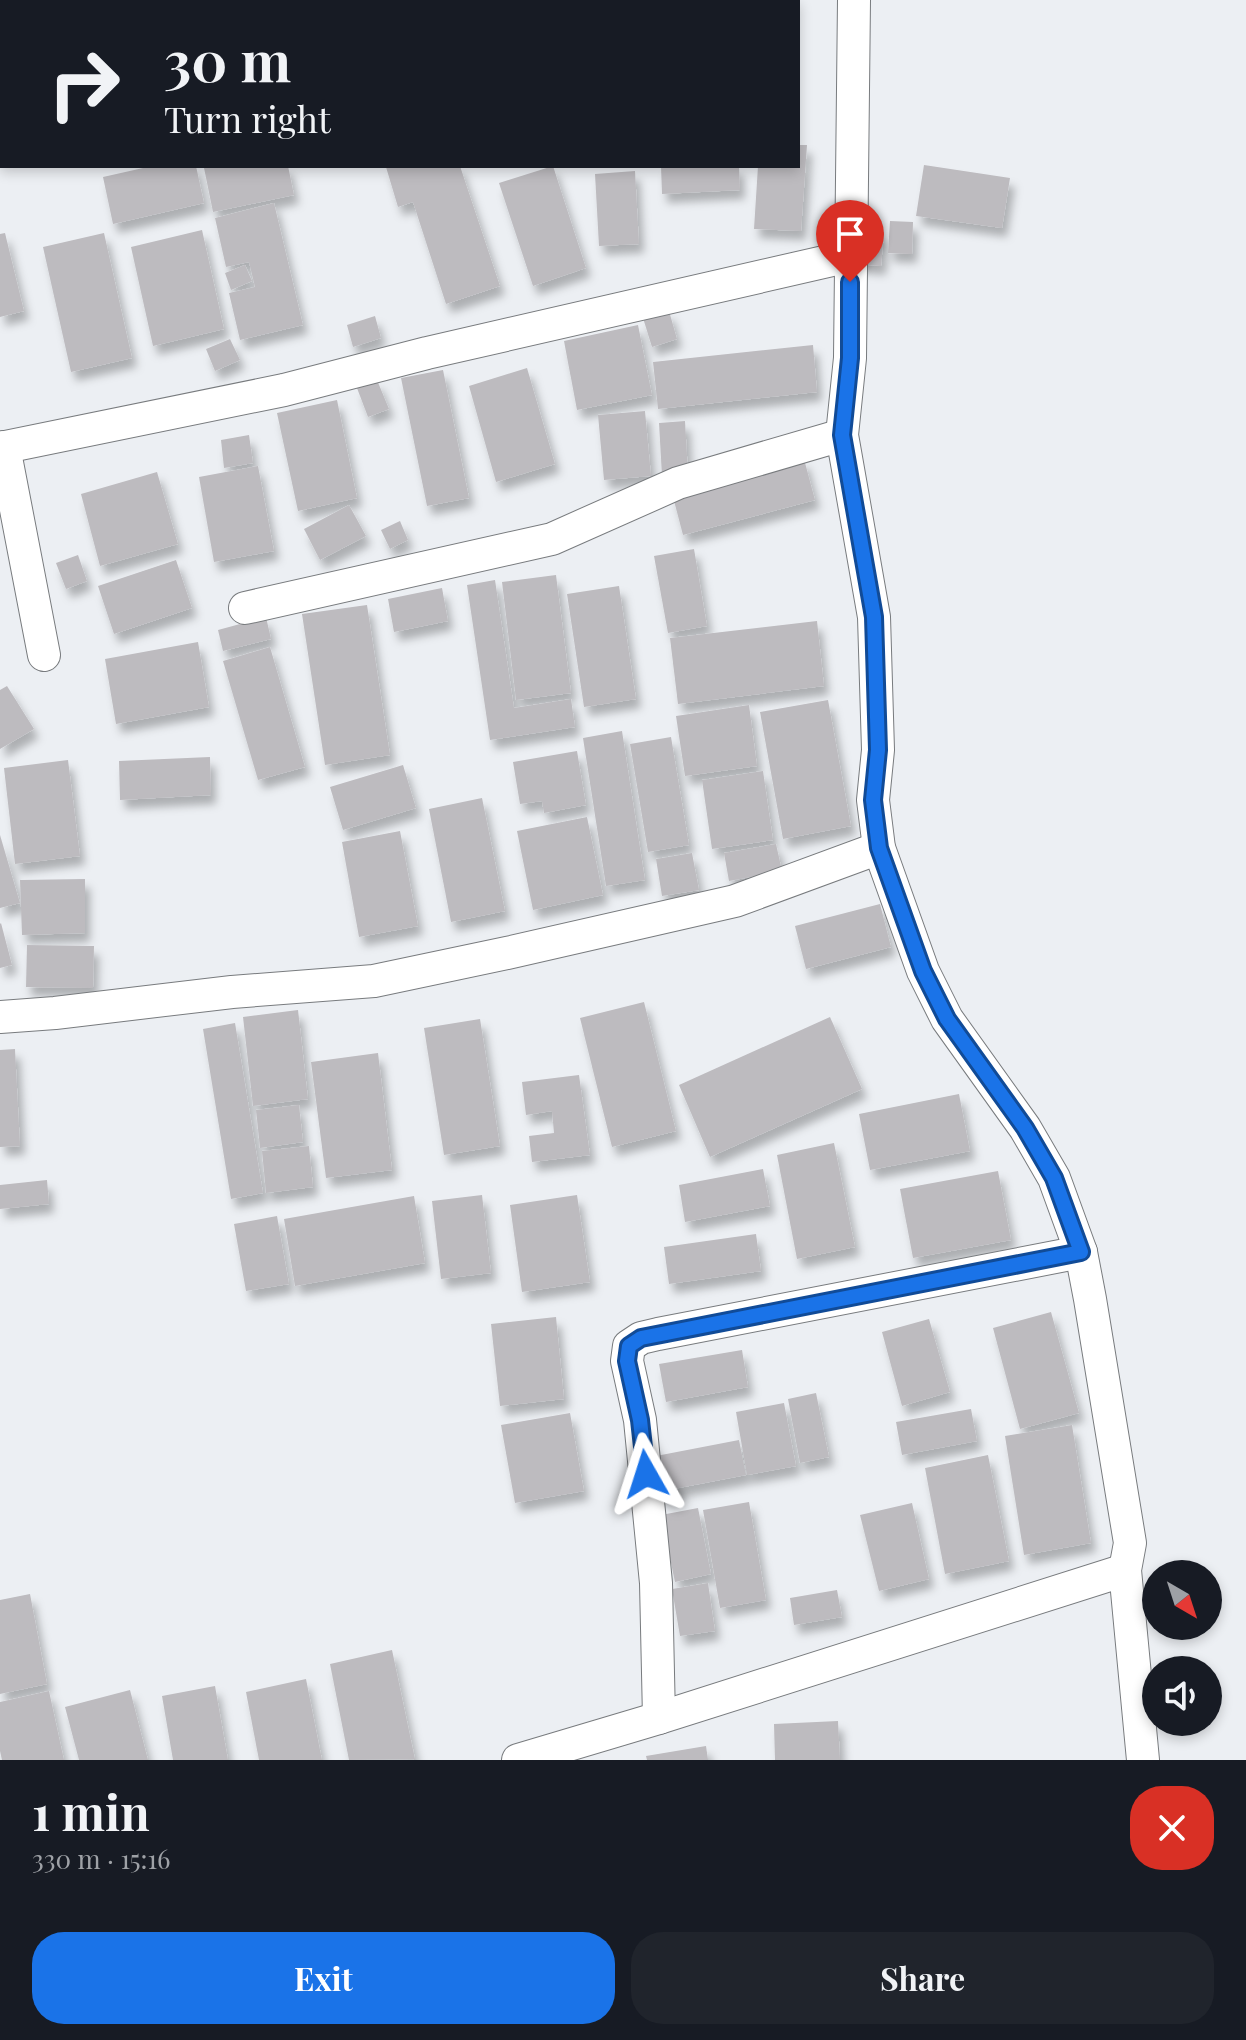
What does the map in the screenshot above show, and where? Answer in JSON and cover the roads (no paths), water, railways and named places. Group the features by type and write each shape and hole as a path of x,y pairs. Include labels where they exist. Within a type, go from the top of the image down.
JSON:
{"street":[{"path":"854,0 850,358 842,435 874,617 878,750 873,800 879,848 923,971 947,1019 1025,1128 1054,1178 1081,1252 1130,1543 1125,1570 1143,1760"},
{"path":"44,655 2,447 284,390 427,353 850,256"},
{"path":"245,608 552,539 678,483 842,435"},
{"path":"0,1017 232,992 374,981 735,901 879,848"},
{"path":"659,1718 656,1583 640,1420 627,1361 629,1346 641,1338 658,1334 1081,1252"},
{"path":"518,1760 1125,1570"}]}
